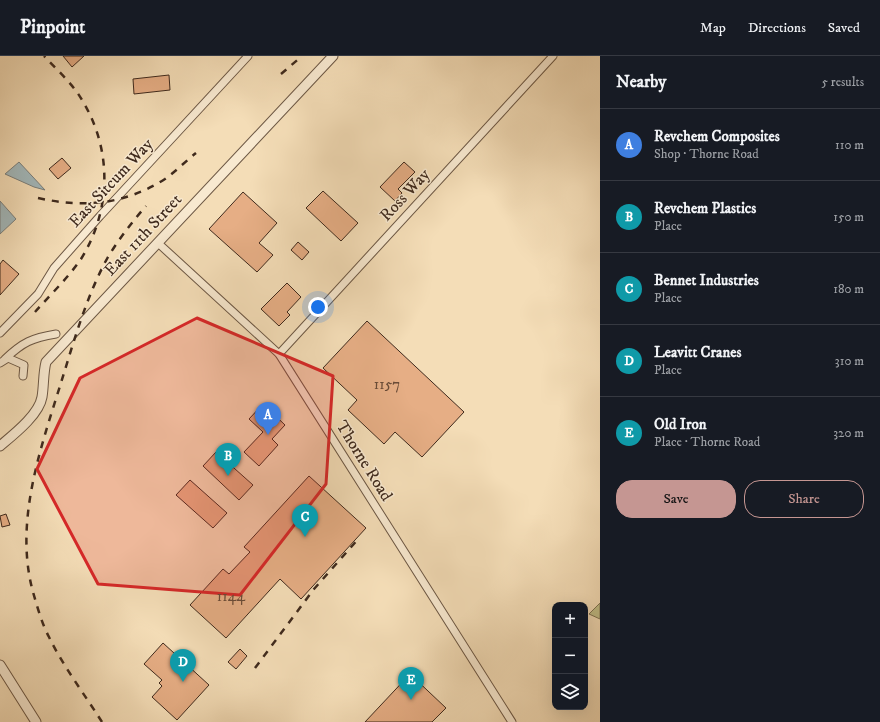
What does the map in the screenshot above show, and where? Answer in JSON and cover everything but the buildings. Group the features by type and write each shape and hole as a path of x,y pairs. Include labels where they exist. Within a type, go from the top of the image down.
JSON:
{"street":[{"name":"East Sitcum Way","path":"0,333 38,294 54,268 96,220 248,56"},
{"name":"East 11th Street","path":"0,446 26,422 39,404 42,398 46,362 333,56"},
{"name":"Ross Way","path":"279,354 554,56"},
{"name":"Thorne Road","path":"158,243 279,354 512,722"},
{"path":"3,361 21,345 36,337 56,334"},
{"path":"3,361 12,358 24,365 23,376"},
{"path":"0,665 36,722"}],"highlighted area":[{"path":"197,318 333,376 326,484 240,595 98,584 37,469 80,378"}],"shaded area":[{"path":"600,603 600,619 589,614"}],"water":[{"path":"19,162 45,190 34,187 5,174"},
{"path":"0,201 16,219 0,234"}],"railway":[{"path":"35,312 76,266 91,240 103,200 104,179 103,159 99,138 92,119 74,88 44,56"},
{"path":"281,74 302,56"},
{"path":"38,198 71,203 103,202 119,199 150,188 173,173 196,153"},
{"path":"102,722 61,659 46,632 40,615 33,592 28,564 26,537 28,509 33,481 47,426 88,299 108,257 146,206"},
{"path":"255,668 314,589 360,537"}],"place":[{"name":"Revchem Composites","path":"268,435"},
{"name":"Revchem Plastics","path":"228,476"},
{"name":"Bennet Industries","path":"305,537"},
{"name":"Leavitt Cranes","path":"183,682"},
{"name":"Old Iron","path":"411,700"}]}
